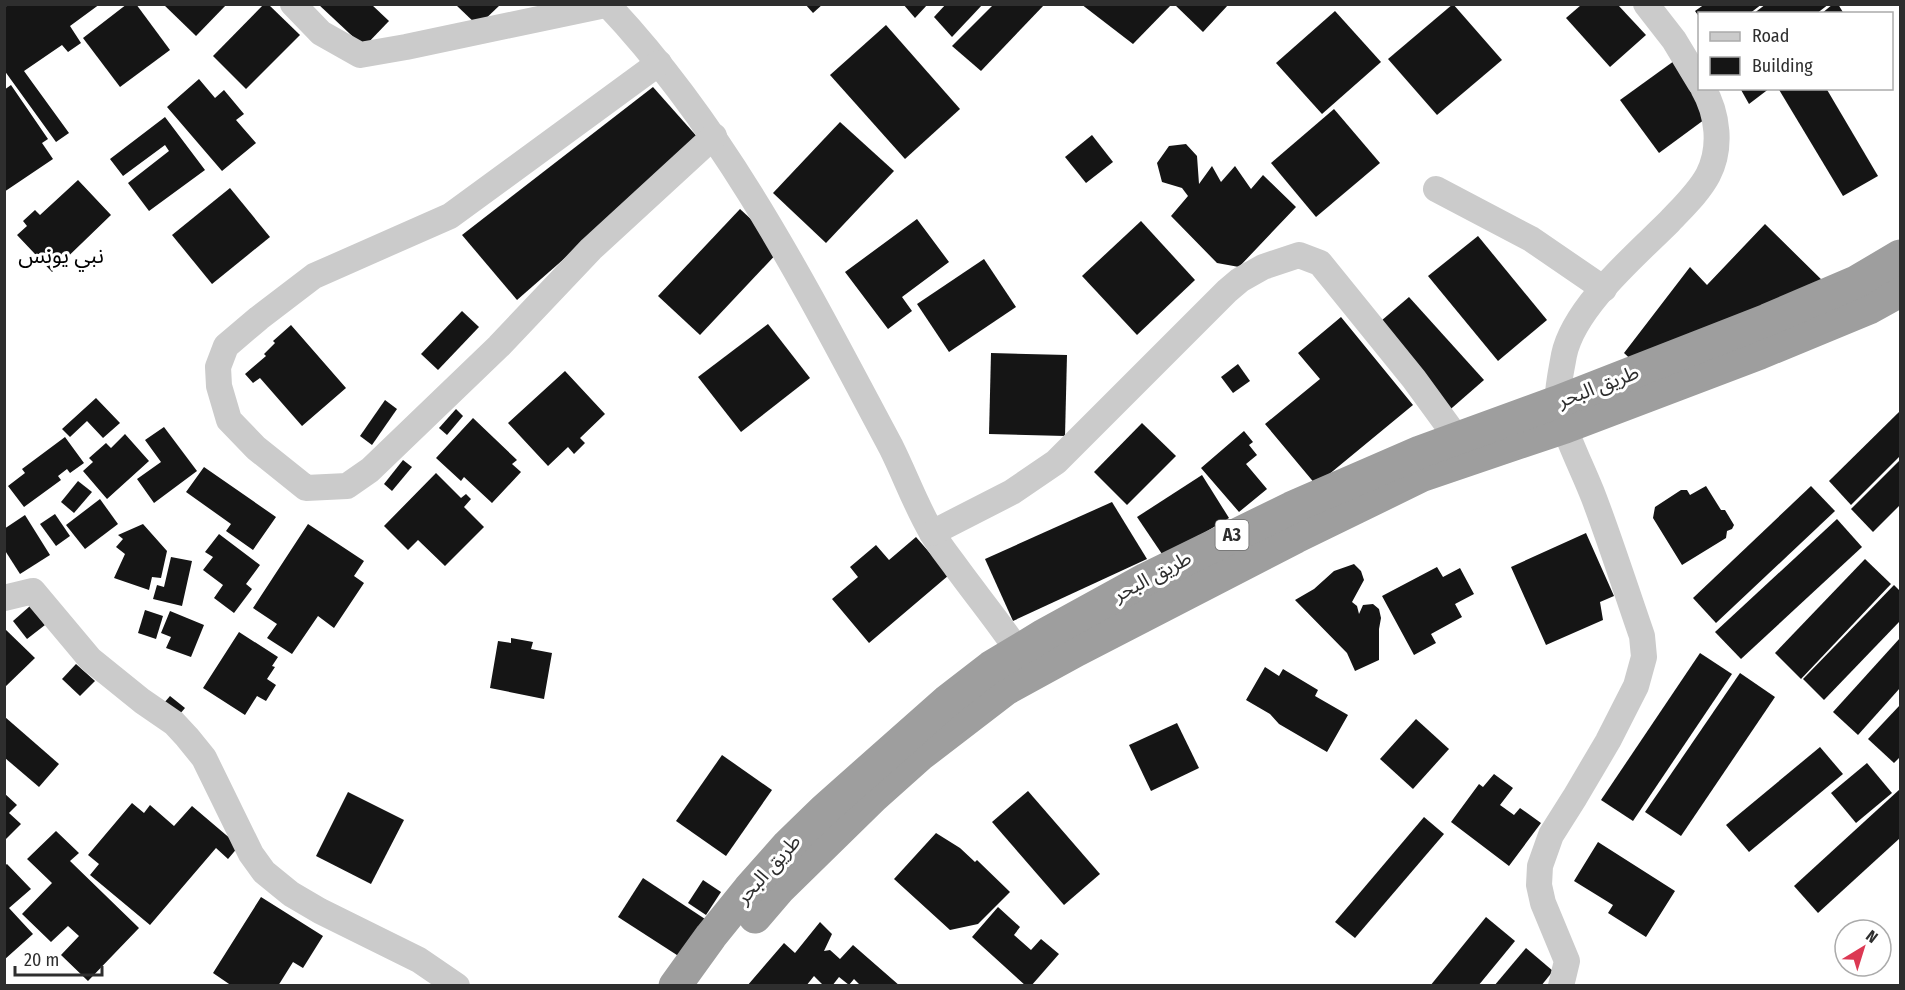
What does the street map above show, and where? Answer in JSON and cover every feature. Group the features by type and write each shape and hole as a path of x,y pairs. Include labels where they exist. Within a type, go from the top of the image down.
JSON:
{"highway":[{"name":"طريق البحر","path":"675,986 711,936 788,845 824,810 947,702 991,667 1025,663 1296,537 1423,475 1856,282 1900,256"},
{"name":"طريق البحر","path":"699,986 725,951 779,889 873,797 958,724 1006,689 1025,663 1146,579 1233,535 1420,452 1457,438 1561,414 1760,353 1869,308 1900,291"}],"street":[{"path":"293,4 321,33 360,55 609,5 659,63 714,136 777,238 901,467 932,533 1025,663"},
{"path":"1646,4 1674,40 1698,80"},
{"path":"659,63 450,216 314,276 259,318 226,346 218,367 219,386 229,420 256,447 306,488 347,486 370,470 499,346 591,249 714,136"},
{"path":"1561,986 1567,961 1543,903 1539,885 1540,866 1551,835 1608,741 1636,686 1644,657 1642,636 1561,414 1564,354 1571,333 1585,310 1682,208 1708,175 1716,147 1717,134 1714,113 1703,90"},
{"path":"1436,189 1531,239 1604,289"},
{"path":"932,533 1012,492 1048,468 1068,452 1140,376 1227,291 1240,280 1263,267 1299,255 1320,263 1414,379 1457,438"},
{"path":"4,598 33,591 90,659 142,701 174,723 188,737 204,759 251,854 264,872 278,884 320,911 418,960 457,986"}],"building":[{"path":"9,4 100,4 70,26 81,43 68,52 62,45 24,71 69,133 56,142 4,70 4,8"},
{"path":"127,4 136,4 170,50 120,87 83,38"},
{"path":"163,4 227,4 196,36"},
{"path":"264,4 268,4 300,35 246,89 213,56"},
{"path":"318,4 371,4 389,21 364,47"},
{"path":"455,4 501,4 478,26"},
{"path":"805,4 823,4 813,13"},
{"path":"903,4 928,4 915,18"},
{"path":"946,4 983,4 952,37 934,17"},
{"path":"994,4 1045,4 981,71 952,46"},
{"path":"1081,4 1172,4 1133,44"},
{"path":"1174,4 1229,4 1203,32"},
{"path":"1453,4 1502,60 1437,115 1388,59"},
{"path":"1705,4 1762,4 1752,12 1698,12 1698,15 1695,11"},
{"path":"1766,4 1829,4 1819,12 1756,12"},
{"path":"1833,4 1838,4 1843,12 1823,12"},
{"path":"1581,5 1618,5 1646,35 1610,67 1566,18"},
{"path":"1335,11 1381,62 1322,114 1276,63"},
{"path":"886,25 960,109 905,159 830,75"},
{"path":"1674,61 1712,114 1659,153 1620,100"},
{"path":"199,79 215,98 224,90 244,114 236,120 256,143 222,171 167,107"},
{"path":"11,85 48,139 42,143 53,159 4,192 4,90"},
{"path":"653,87 700,140 517,300 462,235"},
{"path":"1741,90 1767,90 1749,104"},
{"path":"1779,90 1827,90 1878,176 1843,196"},
{"path":"1334,109 1380,163 1316,217 1271,163"},
{"path":"165,117 205,170 149,211 128,183 169,151 165,145 123,176 110,159"},
{"path":"840,122 894,171 826,243 773,193"},
{"path":"1092,135 1113,162 1086,183 1065,157"},
{"path":"1186,144 1197,156 1199,184 1212,166 1221,182 1235,166 1251,189 1263,175 1296,207 1239,267 1217,263 1171,216 1188,196 1182,188 1162,182 1157,163 1169,146"},
{"path":"78,180 111,215 52,272 17,235 27,226 23,221 35,210 40,215"},
{"path":"230,188 270,237 212,284 172,235"},
{"path":"740,209 782,248 700,335 658,296"},
{"path":"917,219 949,262 902,297 912,311 888,329 845,272"},
{"path":"1141,221 1195,280 1137,335 1082,276"},
{"path":"1765,224 1829,287 1639,367 1624,353 1690,267 1707,285"},
{"path":"1478,236 1547,320 1498,361 1428,276"},
{"path":"984,259 1016,307 949,352 917,304"},
{"path":"1409,297 1484,380 1445,414 1374,327"},
{"path":"462,311 479,327 438,370 421,354"},
{"path":"1341,317 1413,405 1316,485 1265,424 1320,379 1298,353"},
{"path":"768,324 810,378 741,432 698,377"},
{"path":"291,325 346,388 302,426 260,378 253,383 245,374 266,356 264,354 275,343 273,341"},
{"path":"991,353 1067,355 1065,436 989,434"},
{"path":"1238,364 1250,381 1233,393 1221,377"},
{"path":"565,371 605,414 580,438 585,443 574,454 568,447 548,466 508,423"},
{"path":"96,398 120,423 103,438 87,421 70,437 62,429"},
{"path":"385,400 397,409 372,445 360,436"},
{"path":"456,409 463,416 447,435 439,428"},
{"path":"1900,411 1900,456 1851,505 1829,481"},
{"path":"473,418 517,460 512,464 521,472 492,503 464,477 461,481 436,458"},
{"path":"1142,423 1176,456 1127,505 1094,472"},
{"path":"164,427 197,471 154,503 137,479 161,462 145,440"},
{"path":"1244,431 1253,442 1249,445 1257,455 1246,464 1267,489 1239,512 1201,468"},
{"path":"125,434 149,461 107,499 83,471 93,462 89,458 106,443 111,448"},
{"path":"65,437 84,463 70,473 67,469 58,476 61,480 24,507 8,486 25,473 22,469"},
{"path":"403,460 412,467 392,491 384,484"},
{"path":"1900,460 1900,505 1873,532 1851,509"},
{"path":"204,467 276,517 253,550 226,531 231,524 186,492"},
{"path":"436,473 461,498 466,494 471,499 464,507 484,527 445,566 418,540 408,550 384,526"},
{"path":"1202,475 1229,518 1164,557 1137,517"},
{"path":"78,481 92,492 74,513 61,502"},
{"path":"1706,486 1721,510 1725,510 1734,525 1727,531 1726,538 1682,565 1653,518 1655,507 1681,490 1687,490 1690,495"},
{"path":"1811,486 1835,511 1716,623 1693,598"},
{"path":"100,499 118,524 85,549 66,525"},
{"path":"1112,502 1147,559 1013,621 985,559"},
{"path":"55,514 70,536 56,546 40,524"},
{"path":"25,515 50,555 20,574 4,549 4,529"},
{"path":"1837,519 1862,547 1741,659 1715,632"},
{"path":"143,524 167,551 161,578 152,577 149,590 114,578 125,554 116,547 123,539 118,535"},
{"path":"308,524 364,561 354,576 364,583 334,628 318,616 292,654 267,638 277,624 253,608"},
{"path":"1586,533 1614,596 1600,602 1603,620 1546,645 1511,567"},
{"path":"219,534 260,565 246,584 252,589 234,613 214,598 223,585 203,570 213,557 205,552"},
{"path":"916,537 949,575 869,643 832,599 858,577 850,567 876,545 889,560"},
{"path":"171,557 192,561 182,606 153,599 157,585 164,587"},
{"path":"1865,559 1891,584 1801,679 1775,653"},
{"path":"1354,564 1361,571 1364,580 1352,602 1357,606 1359,614 1363,605 1373,604 1379,609 1381,618 1379,660 1355,671 1347,653 1295,600 1314,589 1334,571"},
{"path":"1437,567 1443,577 1460,568 1474,594 1455,604 1462,617 1431,634 1436,643 1414,655 1382,596"},
{"path":"1894,585 1900,591 1900,621 1824,700 1803,679"},
{"path":"30,606 45,625 27,639 13,621"},
{"path":"145,610 163,616 156,639 138,633"},
{"path":"170,611 204,625 191,657 166,648 171,637 161,633"},
{"path":"4,628 35,658 4,688"},
{"path":"239,632 278,657 267,679 276,685 266,701 257,696 245,715 203,688"},
{"path":"511,638 533,642 531,649 552,653 544,699 490,688 498,641 511,643"},
{"path":"1900,638 1900,688 1858,735 1833,712"},
{"path":"1700,653 1732,674 1633,821 1601,800"},
{"path":"76,664 95,681 80,696 62,679"},
{"path":"1265,667 1279,676 1283,669 1318,690 1315,696 1348,715 1327,752 1279,724 1270,714 1246,700"},
{"path":"1740,673 1775,697 1681,836 1645,812"},
{"path":"170,696 185,708 179,715 164,703"},
{"path":"1900,705 1900,757 1894,763 1868,739"},
{"path":"5,717 59,764 39,787 5,758"},
{"path":"1416,719 1449,749 1413,789 1380,759"},
{"path":"1177,723 1199,768 1151,791 1129,745"},
{"path":"1820,747 1843,774 1749,852 1726,825"},
{"path":"722,755 772,790 726,856 676,821"},
{"path":"1867,763 1892,793 1856,823 1831,793"},
{"path":"1494,774 1513,788 1500,805 1514,815 1520,808 1541,823 1509,866 1451,822 1479,784 1483,787"},
{"path":"1900,789 1900,838 1818,913 1794,886"},
{"path":"1028,791 1100,874 1064,905 992,822"},
{"path":"348,792 404,820 371,884 316,856"},
{"path":"4,793 17,805 9,813 21,824 4,841"},
{"path":"132,803 144,813 150,805 174,826 192,806 239,846 228,859 216,848 150,925 90,875 99,864 88,855"},
{"path":"1424,817 1444,834 1355,938 1335,922"},
{"path":"56,831 79,853 70,861 139,928 88,981 61,955 79,936 68,926 51,942 22,914 52,883 27,859"},
{"path":"936,833 960,848 975,862 977,860 1010,892 978,924 950,930 894,879"},
{"path":"1598,842 1675,891 1646,937 1608,913 1613,905 1574,881"},
{"path":"7,864 31,889 9,908 33,934 4,960 4,866"},
{"path":"643,878 705,919 680,957 618,917"},
{"path":"703,880 721,892 706,915 688,903"},
{"path":"261,897 323,936 303,968 293,962 278,986 232,986 213,973"},
{"path":"998,907 1020,927 1014,935 1031,950 1041,939 1059,954 1031,986 1026,986 972,937"},
{"path":"1486,917 1515,941 1478,986 1430,986"},
{"path":"820,922 832,934 824,951 830,950 840,959 853,945 900,986 861,986 854,979 849,985 839,977 832,986 824,986 814,976 806,986 747,986 784,943 795,953"},
{"path":"1526,948 1553,971 1541,986 1494,986"}],"district":[{"name":"نبي يونس","path":"61,255"}]}
